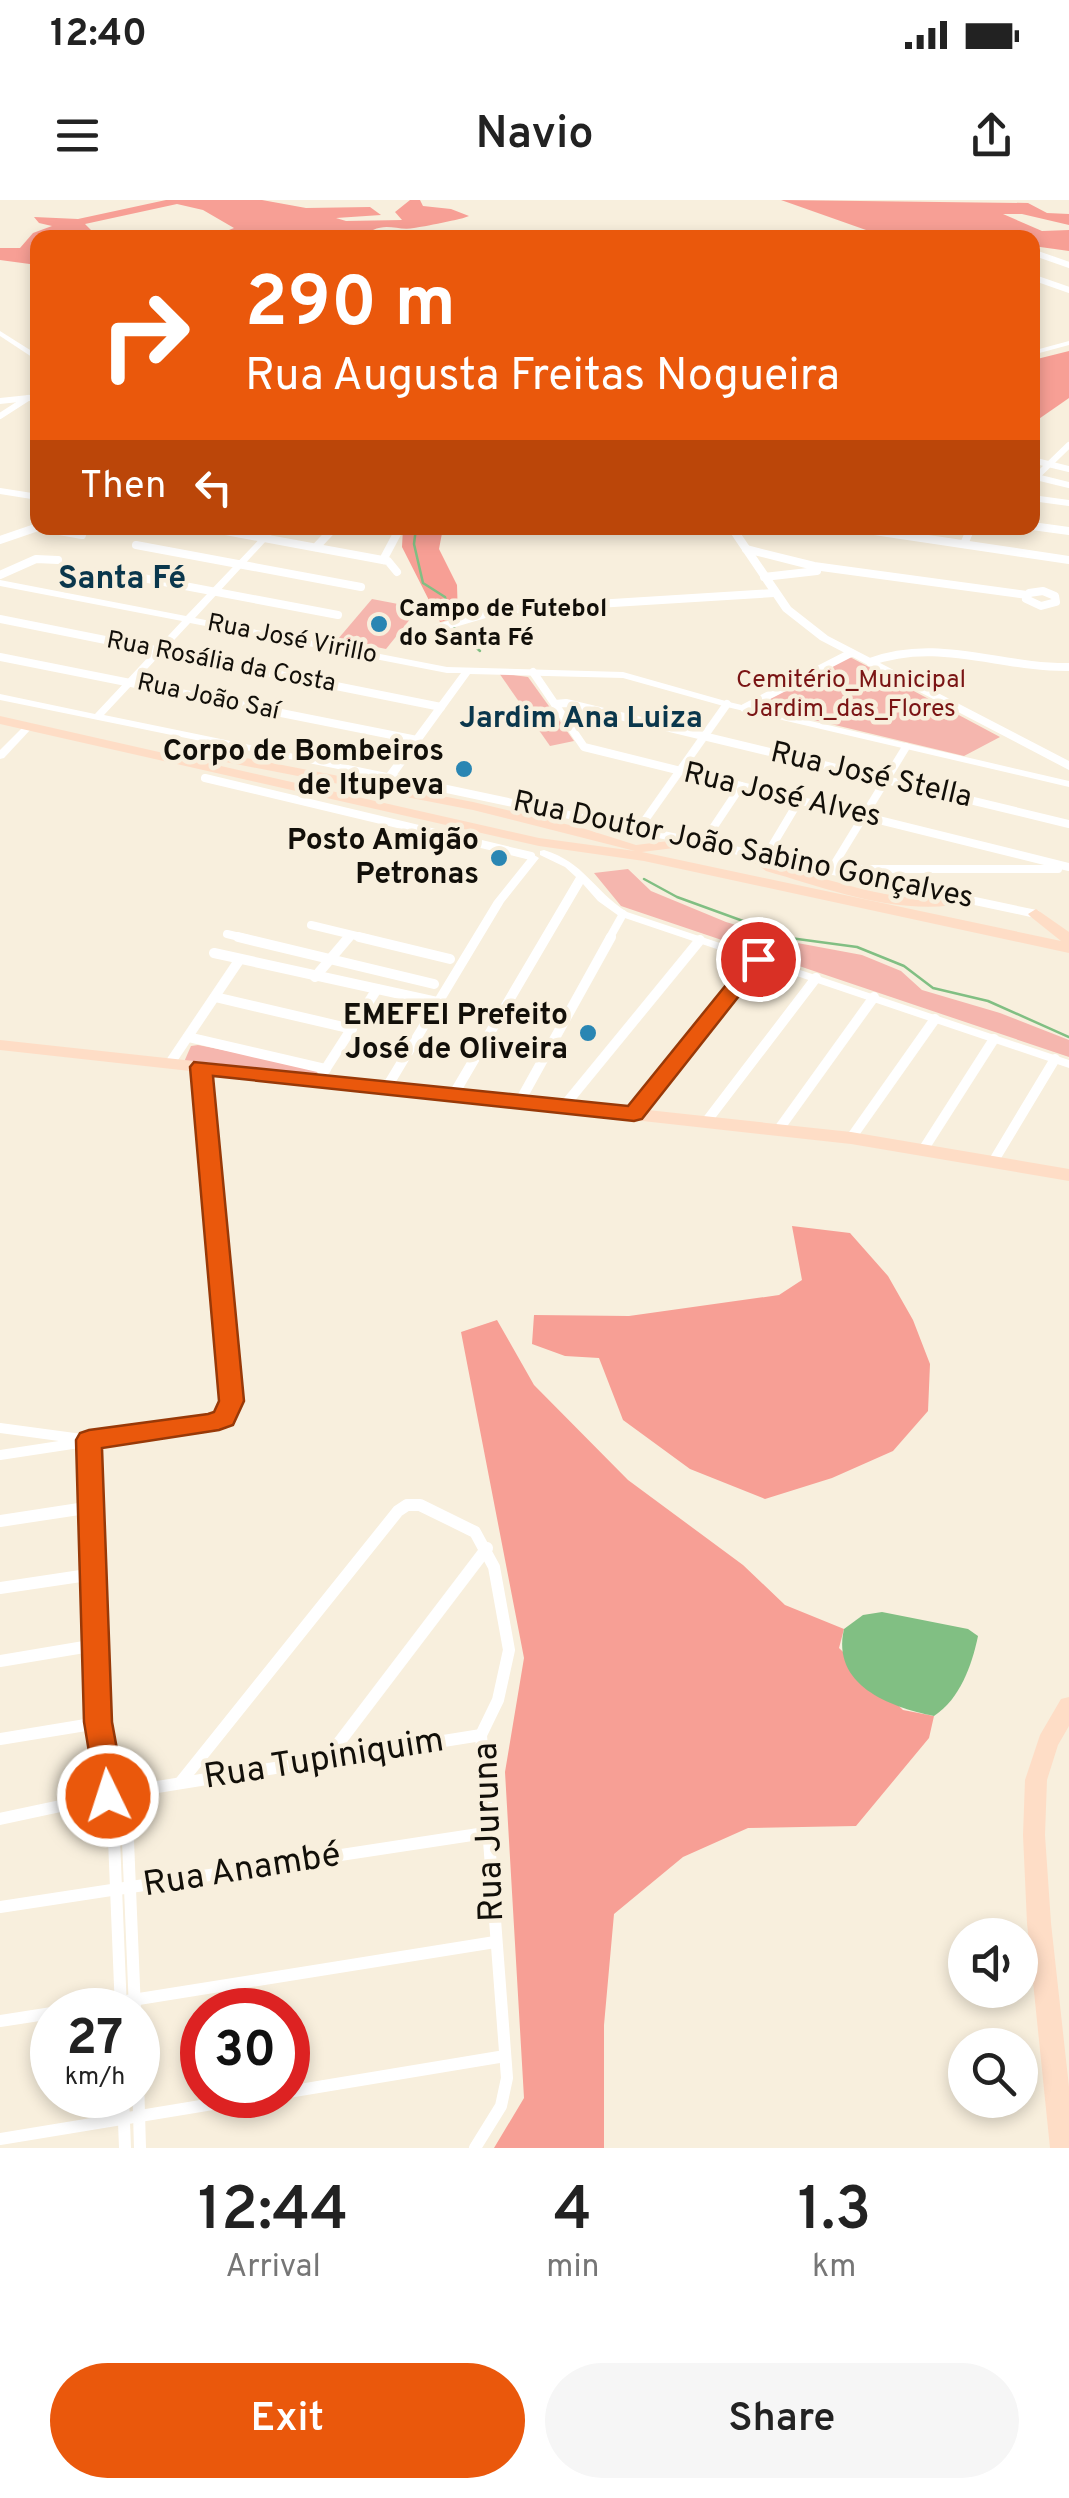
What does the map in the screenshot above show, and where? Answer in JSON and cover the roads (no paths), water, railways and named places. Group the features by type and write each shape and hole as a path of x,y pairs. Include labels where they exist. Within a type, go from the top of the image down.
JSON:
{"main road":[{"path":"0,401 30,398"},
{"path":"737,535 774,593 812,629 1069,766"},
{"path":"0,717 338,775 367,784 402,783 640,848 1069,943"},
{"path":"0,717 537,852 597,849 1069,943"},
{"path":"328,800 338,775"},
{"path":"537,852 554,836 548,822"},
{"path":"640,848 698,842"},
{"path":"766,856 762,863 772,868 904,905 935,905 966,898"},
{"path":"754,882 827,905 1069,957"},
{"path":"1036,914 1069,943"},
{"path":"0,1045 201,1067 322,1074 387,1087 851,1138 1068,1172"},
{"path":"1063,2148 1034,1843 1036,1780 1048,1742 1069,1706"}],"street":[{"path":"1040,255 1069,265"},
{"path":"1040,279 1069,290"},
{"path":"2,336 30,354"},
{"path":"1040,351 1069,343"},
{"path":"0,416 30,400"},
{"path":"1040,471 1069,446"},
{"path":"1040,462 1069,469"},
{"path":"1040,478 1069,485"},
{"path":"0,491 30,497"},
{"path":"0,504 18,496"},
{"path":"1040,499 1069,503"},
{"path":"1040,527 1069,531"},
{"path":"0,540 30,528"},
{"path":"247,535 383,560 393,563 397,572"},
{"path":"98,716 267,535"},
{"path":"316,547 327,535"},
{"path":"383,560 386,548 398,535"},
{"path":"902,535 1069,560"},
{"path":"964,544 968,535"},
{"path":"136,545 361,587"},
{"path":"746,548 788,561 1027,597 1040,606 1069,604"},
{"path":"0,579 36,559 58,560"},
{"path":"760,572 766,562 788,561"},
{"path":"760,572 814,571 1027,597 1048,592 1056,596 1056,602"},
{"path":"111,572 338,615"},
{"name":"Rua José Virillo","path":"0,579 188,620 467,672 623,675 726,704 1069,784"},
{"path":"438,628 478,620 499,610 774,593"},
{"name":"Rua Rosália da Costa","path":"0,619 441,707"},
{"path":"870,662 891,652 922,646 1024,668 1069,667"},
{"path":"744,708 851,652"},
{"name":"Rua João Saí","path":"0,657 417,740"},
{"path":"402,783 417,740 467,672"},
{"name":"Rua José Alves","path":"533,672 584,747 865,814 1069,868"},
{"path":"0,697 98,716 338,775 402,783"},
{"name":"Rua José Stella","path":"555,704 1069,824"},
{"path":"638,830 726,704"},
{"path":"0,756 29,726"},
{"path":"906,747 836,869 1069,868"},
{"path":"205,778 328,800"},
{"path":"367,784 402,783"},
{"name":"Rua Doutor João Sabino Gonçalves","path":"402,783 836,869 1036,914"},
{"path":"698,842 740,786"},
{"path":"766,856 800,799"},
{"path":"562,858 564,850 597,849"},
{"path":"387,1087 499,901 537,852 562,858 610,908 623,914 1069,1064"},
{"path":"1028,857 1028,868"},
{"path":"893,868 894,882"},
{"path":"454,1094 582,877"},
{"path":"520,1101 623,914"},
{"path":"311,925 450,959"},
{"path":"227,934 434,984"},
{"path":"320,978 350,934"},
{"path":"564,1106 700,940"},
{"path":"214,953 437,1002"},
{"path":"170,1063 240,959"},
{"path":"634,1114 758,959"},
{"path":"706,1122 816,978"},
{"path":"188,1038 322,1074 376,989"},
{"path":"779,1129 874,996"},
{"path":"214,997 352,1029"},
{"path":"851,1138 935,1018"},
{"path":"923,1150 994,1038"},
{"path":"993,1162 1055,1060"},
{"path":"0,1455 224,1418 231,1401 201,1067"},
{"path":"0,1428 89,1440"},
{"path":"89,1440 98,1722 124,1889"},
{"path":"180,1783 407,1504 420,1505 475,1532 487,1548 325,1761"},
{"path":"0,1521 92,1507"},
{"name":"Rua Juruna","path":"476,2148 501,2106 506,2078 485,1833 481,1736 498,1700 509,1650 487,1548"},
{"path":"0,1588 94,1574"},
{"path":"0,1661 96,1645"},
{"path":"0,1739 98,1722"},
{"name":"Rua Tupiniquim","path":"0,1819 126,1792 481,1736"},
{"path":"108,1778 126,1792 127,1988"},
{"name":"Rua Anambé","path":"0,1907 485,1833"},
{"path":"160,1999 495,1942"},
{"path":"0,2021 30,2016"},
{"path":"310,2088 505,2056"},
{"path":"0,2139 126,2118"},
{"path":"125,2148 132,2118"},
{"path":"132,2118 140,2148"}],"waterway":[{"path":"415,535 423,583 445,597 450,621"},
{"path":"454,628 480,651"},
{"path":"644,879 677,897 790,938 857,947 904,966 933,988 988,1001 1069,1037"}],"place":[{"name":"Campo de Futebol do Santa Fé","path":"379,624"},
{"name":"Corpo de Bombeiros de Itupeva","path":"464,769"},
{"name":"Posto Amigão Petronas","path":"499,858"},
{"name":"EMEFEI Prefeito José de Oliveira","path":"588,1033"}],"district":[{"name":"Santa Fé","path":"122,580"},
{"name":"Jardim Ana Luiza","path":"581,719"}],"park label":[{"name":"Cemitério_Municipal Jardim_das_Flores","path":"851,696"}]}
